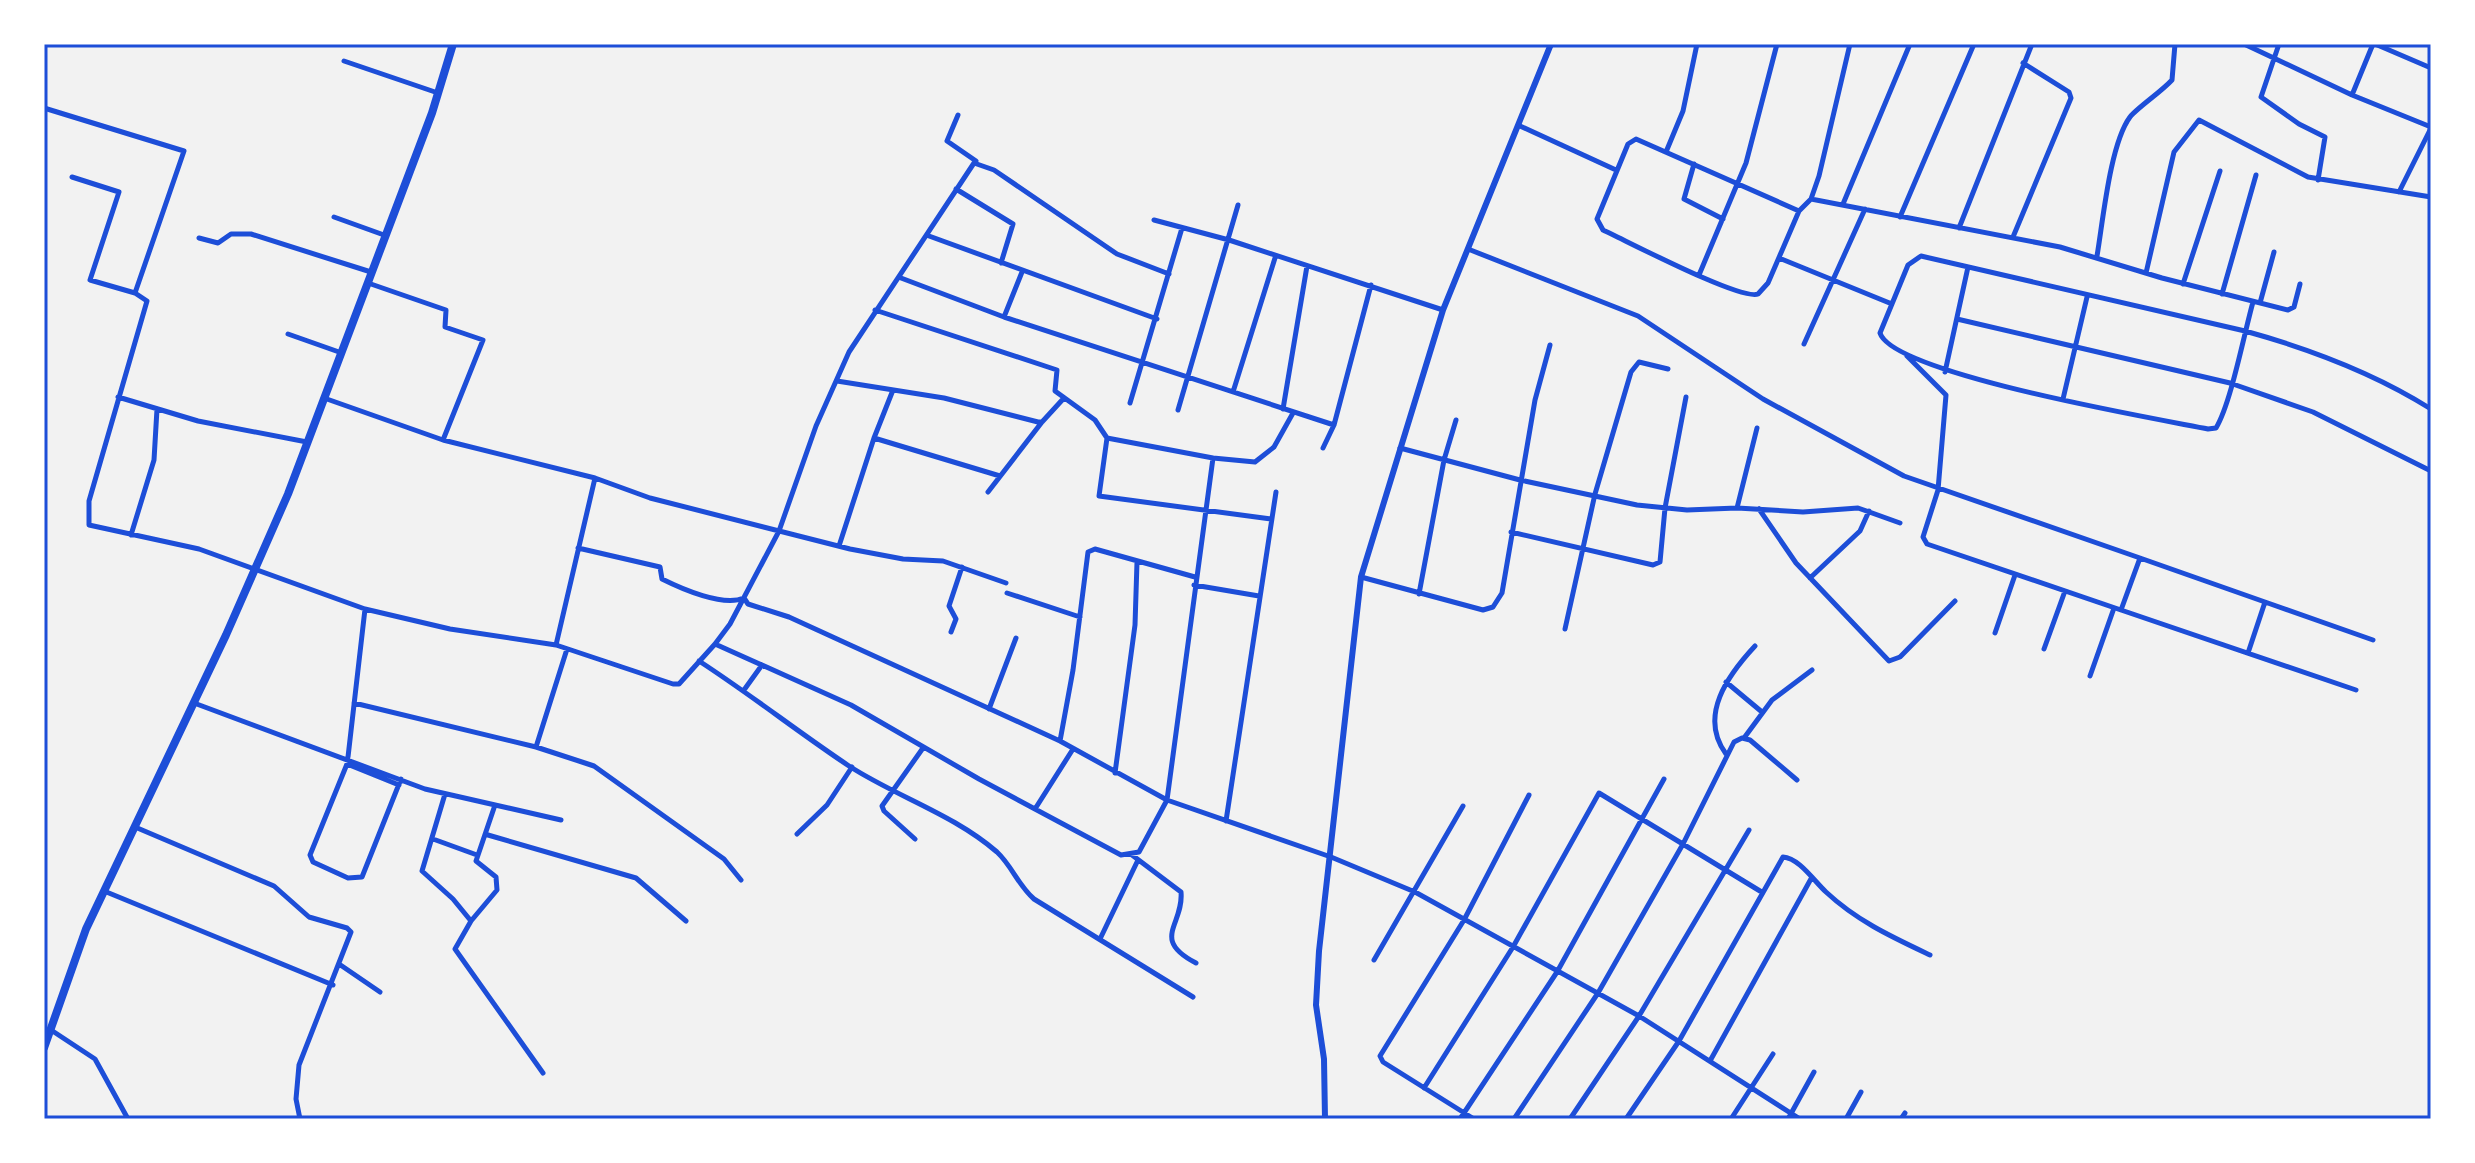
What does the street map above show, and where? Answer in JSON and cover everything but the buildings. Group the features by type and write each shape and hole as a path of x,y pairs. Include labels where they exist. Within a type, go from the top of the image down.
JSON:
{"highway":[{"path":"44,1048 104,891 256,569 439,94 453,44"}],"street":[{"path":"1325,1119 1324,1059 1316,1005 1361,577 1443,310 1551,44"},
{"path":"1666,152 1683,111 1697,44"},
{"path":"1699,275 1738,184 1777,44"},
{"path":"1799,211 1666,152 1631,140 1597,219 1600,227 1752,297 1768,283 1799,211 1811,199 1850,44"},
{"path":"1843,204 1910,44"},
{"path":"1900,217 1974,44"},
{"path":"1959,228 2032,44"},
{"path":"2097,256 2107,189 2126,126 2131,116 2172,80 2175,44"},
{"path":"2244,44 2431,128 2399,192"},
{"path":"2279,44 2261,97 2299,124 2325,137 2318,180"},
{"path":"2352,95 2374,44 2431,68"},
{"path":"344,61 439,94"},
{"path":"2013,237 2071,98 2069,92 2023,63"},
{"path":"44,108 184,151 135,293"},
{"path":"958,115 947,141 1117,254 1169,274"},
{"path":"2146,273 2174,152 2199,120 2287,169 2318,180 2431,197"},
{"path":"1520,126 1616,170"},
{"path":"72,177 119,192 90,280 135,293 147,301 86,519 93,527 199,549 365,609 450,629 556,645 676,685 715,644 744,598 779,531 816,426 849,352 875,310 929,236 969,166 977,161"},
{"path":"1694,164 1684,199 1723,219"},
{"path":"2183,284 2220,171"},
{"path":"2222,294 2256,175"},
{"path":"956,189 1013,224 1001,263"},
{"path":"1811,199 2097,256 2183,284 2256,303 2291,309 2300,284"},
{"path":"1178,410 1238,205"},
{"path":"1804,344 1865,209"},
{"path":"334,217 384,235"},
{"path":"1154,220 1229,240 1275,258 1371,285 1443,310"},
{"path":"1130,403 1182,228"},
{"path":"199,238 218,243 231,234 251,234 371,272"},
{"path":"929,236 1157,319"},
{"path":"1468,249 1638,316 1763,399 1904,476 2373,640"},
{"path":"1907,356 1945,372 2208,429 2216,428 2245,331 2274,252"},
{"path":"2356,690 1927,544 1923,537 1938,490 1946,395 1907,356 1881,337 1892,304 1915,257 2245,331 2360,371 2431,409"},
{"path":"1233,392 1275,258"},
{"path":"1779,258 1892,304"},
{"path":"1283,409 1307,266"},
{"path":"1945,372 1968,267"},
{"path":"1004,317 1022,272"},
{"path":"901,278 1004,317 1189,375 1334,425"},
{"path":"367,282 446,310 445,327 483,340 443,440"},
{"path":"1323,448 1334,425 1371,285"},
{"path":"2063,399 2087,297"},
{"path":"875,310 1054,368 1059,375 1055,391 1095,420 1107,438 1099,496 1271,519"},
{"path":"1957,319 2230,383 2313,412 2431,471"},
{"path":"288,334 339,352"},
{"path":"1361,577 1489,611 1502,593 1520,480 1550,345"},
{"path":"1565,629 1595,494 1615,420 1635,365 1644,361 1668,369"},
{"path":"837,381 959,401 1042,422"},
{"path":"839,546 893,390"},
{"path":"118,397 241,432 276,434 307,442"},
{"path":"323,397 443,440 595,478 650,498 839,546 962,567 1006,583"},
{"path":"1511,532 1656,565 1661,557 1665,508 1686,397"},
{"path":"988,492 1064,398"},
{"path":"131,535 154,460 157,409"},
{"path":"1107,438 1213,458 1255,462 1274,447 1293,413"},
{"path":"1419,594 1444,460 1456,420"},
{"path":"1737,508 1757,428"},
{"path":"874,438 1000,476"},
{"path":"1399,447 1520,480 1665,508 1869,511 1900,523"},
{"path":"1132,855 1147,841 1167,800 1213,458"},
{"path":"556,645 595,478"},
{"path":"1226,821 1276,492"},
{"path":"1759,508 1810,579 1889,661 1900,657 1955,601"},
{"path":"1810,579 1860,531 1869,511"},
{"path":"578,548 660,567 662,579 705,597 737,601 744,598"},
{"path":"1060,741 1088,552 1095,549 1195,577"},
{"path":"2090,676 2140,558"},
{"path":"1115,773 1135,625 1137,562"},
{"path":"951,632 956,619 949,606 962,567"},
{"path":"1995,633 2015,575"},
{"path":"1194,585 1259,596"},
{"path":"2044,649 2065,591"},
{"path":"1007,593 1080,617"},
{"path":"744,598 748,604 789,617 1060,741 1167,800 1331,857 1415,892 1639,1016 1789,1116 1800,1119"},
{"path":"2248,653 2265,602"},
{"path":"348,757 365,609"},
{"path":"989,709 1016,638"},
{"path":"715,644 851,705 1093,842 1121,855 1132,855 1181,892 1172,922 1172,940 1177,953 1196,963"},
{"path":"1727,755 1716,740 1715,728 1726,682 1755,646"},
{"path":"536,747 567,649"},
{"path":"699,661 852,767 896,789 996,852 1015,881 1030,896 1193,997"},
{"path":"744,690 762,665"},
{"path":"1514,1119 1598,993 1683,844 1734,742 1744,738 1783,689 1812,670"},
{"path":"1726,682 1762,712"},
{"path":"193,702 348,757 400,782"},
{"path":"354,703 536,747 594,766 724,859 741,880"},
{"path":"1744,738 1797,780"},
{"path":"915,839 882,809 923,748"},
{"path":"1035,809 1073,749"},
{"path":"400,782 362,877 348,878 313,862 310,855 347,764 445,794 561,820"},
{"path":"797,834 827,805 852,767"},
{"path":"1462,1116 1557,972 1664,779"},
{"path":"1424,1088 1513,947 1599,793 1760,891"},
{"path":"445,794 422,871 453,899 471,921"},
{"path":"1474,1119 1462,1116 1383,1062 1380,1056 1464,920 1529,795"},
{"path":"495,805 477,862 496,877 498,887 471,921 455,951 543,1073"},
{"path":"1374,960 1463,806"},
{"path":"134,827 274,886 309,917 347,928 351,932 333,985 299,1065 296,1099 300,1119"},
{"path":"1570,1119 1639,1016 1749,830"},
{"path":"488,835 636,878 686,921"},
{"path":"433,839 477,855"},
{"path":"1626,1119 1679,1041 1760,891 1783,857 1789,857 1848,911 1875,929 1930,955"},
{"path":"1100,939 1138,860"},
{"path":"1710,1061 1812,877"},
{"path":"104,891 333,985"},
{"path":"338,963 380,992"},
{"path":"50,1029 95,1059 128,1119"},
{"path":"1731,1119 1773,1054"},
{"path":"1789,1116 1814,1072"},
{"path":"1846,1119 1861,1092"}]}
